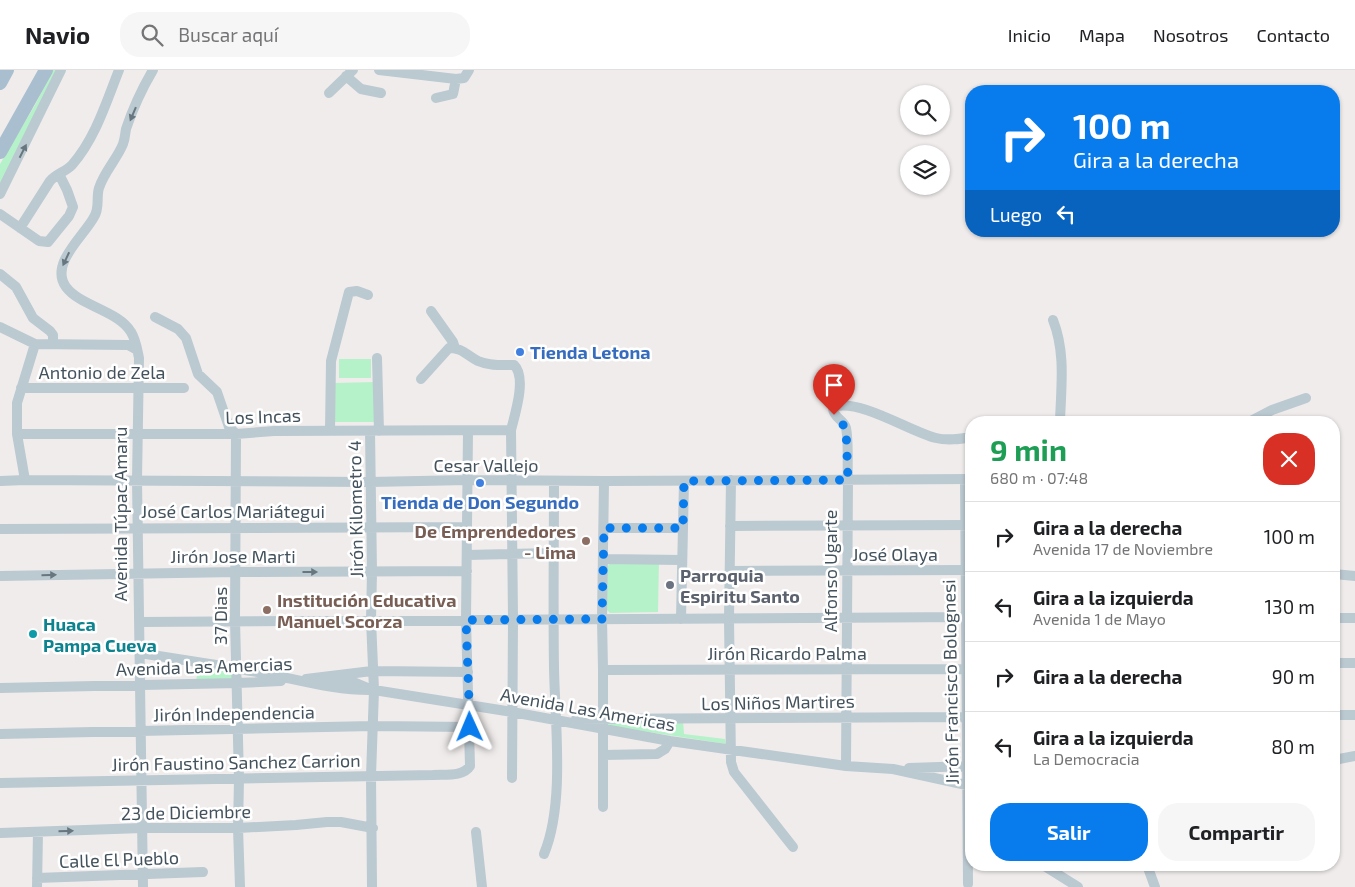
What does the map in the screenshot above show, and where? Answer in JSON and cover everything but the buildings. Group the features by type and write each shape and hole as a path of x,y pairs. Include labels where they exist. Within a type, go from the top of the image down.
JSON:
{"main road":[{"path":"0,83 7,70"},
{"path":"2,147 38,70"},
{"path":"2,147 35,93 46,70"}],"street":[{"path":"0,194 62,70"},
{"path":"20,228 47,186 59,174 69,168 86,146 119,70"},
{"path":"137,350 130,330 115,318 69,291 63,282 62,269 70,251 95,217 98,208 98,189 123,143 126,128 153,70"},
{"path":"379,70 456,79 464,78 469,70"},
{"path":"329,93 349,73 361,89 381,93"},
{"path":"436,98 453,94 456,79"},
{"path":"0,214 39,241 48,242 69,216 73,207 68,190 59,174"},
{"path":"0,274 16,287 33,318 53,334 53,344"},
{"path":"330,431 331,361 349,292 357,291 368,296"},
{"path":"431,311 453,342 455,348"},
{"path":"155,317 178,329 186,338 198,374 217,392 228,427 236,434"},
{"path":"1052,320 1061,346 1060,416"},
{"path":"0,327 35,344 128,345 137,350"},
{"path":"25,480 17,434 17,402 35,344"},
{"path":"421,379 449,348 455,348 487,364 514,365 518,369 520,377 518,401 511,430 512,778"},
{"name":"Avenida Túpac Amaru","path":"137,350 139,358 137,480 143,887"},
{"name":"Jirón Kilometro 4","path":"372,887 371,776 374,690 371,620 370,482 375,431 377,358"},
{"name":"Antonio de Zela","path":"20,388 184,388"},
{"path":"1261,416 1306,398"},
{"name":"Alfonso Ugarte","path":"846,766 848,480 846,426 833,412 835,406 845,405 878,414 937,438 951,440 965,438"},
{"name":"Los Incas","path":"17,434 236,434 274,431 511,430"},
{"path":"468,431 466,620 470,727"},
{"name":"37 Dias","path":"236,434 235,620 240,778 238,828 240,887"},
{"name":"Cesar Vallejo","path":"0,481 236,480 370,482 468,480 965,479"},
{"path":"731,480 729,619 731,765 734,772 793,847"},
{"path":"544,854 553,830 557,756 553,619 554,481"},
{"path":"603,807 602,724 604,670 602,619 604,481"},
{"path":"681,619 684,481"},
{"path":"730,526 965,525"},
{"name":"José Carlos Mariátegui","path":"0,529 467,527"},
{"path":"604,528 683,528"},
{"path":"467,554 554,553"},
{"path":"603,559 682,560"},
{"name":"José Olaya","path":"730,571 965,570"},
{"name":"Jirón Jose Marti","path":"0,574 467,571"},
{"path":"1340,575 1355,576"},
{"path":"139,622 965,617"},
{"path":"1340,618 1355,618"},
{"name":"Avenida Las Americas","path":"140,653 237,668 326,687 357,691 374,690 555,719"},
{"path":"1340,663 1355,663"},
{"name":"Jirón Ricardo Palma","path":"604,670 965,668"},
{"name":"Avenida Las Amercias","path":"0,688 237,683 298,680 372,672 468,672"},
{"path":"1340,715 1355,715"},
{"name":"Los Niños Martires","path":"555,719 602,724 730,719 965,717"},
{"name":"Avenida Las Americas","path":"602,724 670,741 846,766 893,769 965,784"},
{"name":"Jirón Independencia","path":"0,734 373,726 470,727"},
{"name":"Jirón Faustino Sanchez Carrion","path":"0,784 462,773 470,766 470,727"},
{"path":"603,755 657,754 670,741"},
{"path":"1340,759 1355,756"},
{"path":"893,769 965,766"},
{"name":"23 de Diciembre","path":"0,833 142,828 238,828 296,826 327,822 341,822 372,828"},
{"path":"37,882 38,832"},
{"path":"476,832 482,887"},
{"name":"Jirón Francisco Bolognesi","path":"968,871 968,884"},
{"path":"1053,871 1078,887"},
{"path":"1149,871 1155,887"},
{"name":"Calle El Pueblo","path":"37,882 203,872"}],"green space":[{"path":"53,70 59,70 0,188 0,164 35,105"},
{"path":"339,359 371,359 371,378 339,378"},
{"path":"375,382 374,422 334,422 333,383"},
{"path":"612,561 659,561 658,612 610,613 606,609 607,567"},
{"path":"198,666 232,671 232,682 196,683"},
{"path":"604,720 683,720 684,734 725,739 726,744 604,725"}],"place":[{"name":"Tienda Letona","path":"520,352"},
{"name":"Tienda de Don Segundo","path":"480,483"},
{"name":"De Emprendedores - Lima","path":"586,541"},
{"name":"Parroquia Espiritu Santo","path":"670,585"},
{"name":"Institución Educativa Manuel Scorza","path":"267,610"},
{"name":"Huaca Pampa Cueva","path":"33,634"}],"route":[{"path":"470,727 466,620 602,619 604,528 683,528 684,481 848,480 846,426 834,415"}]}
